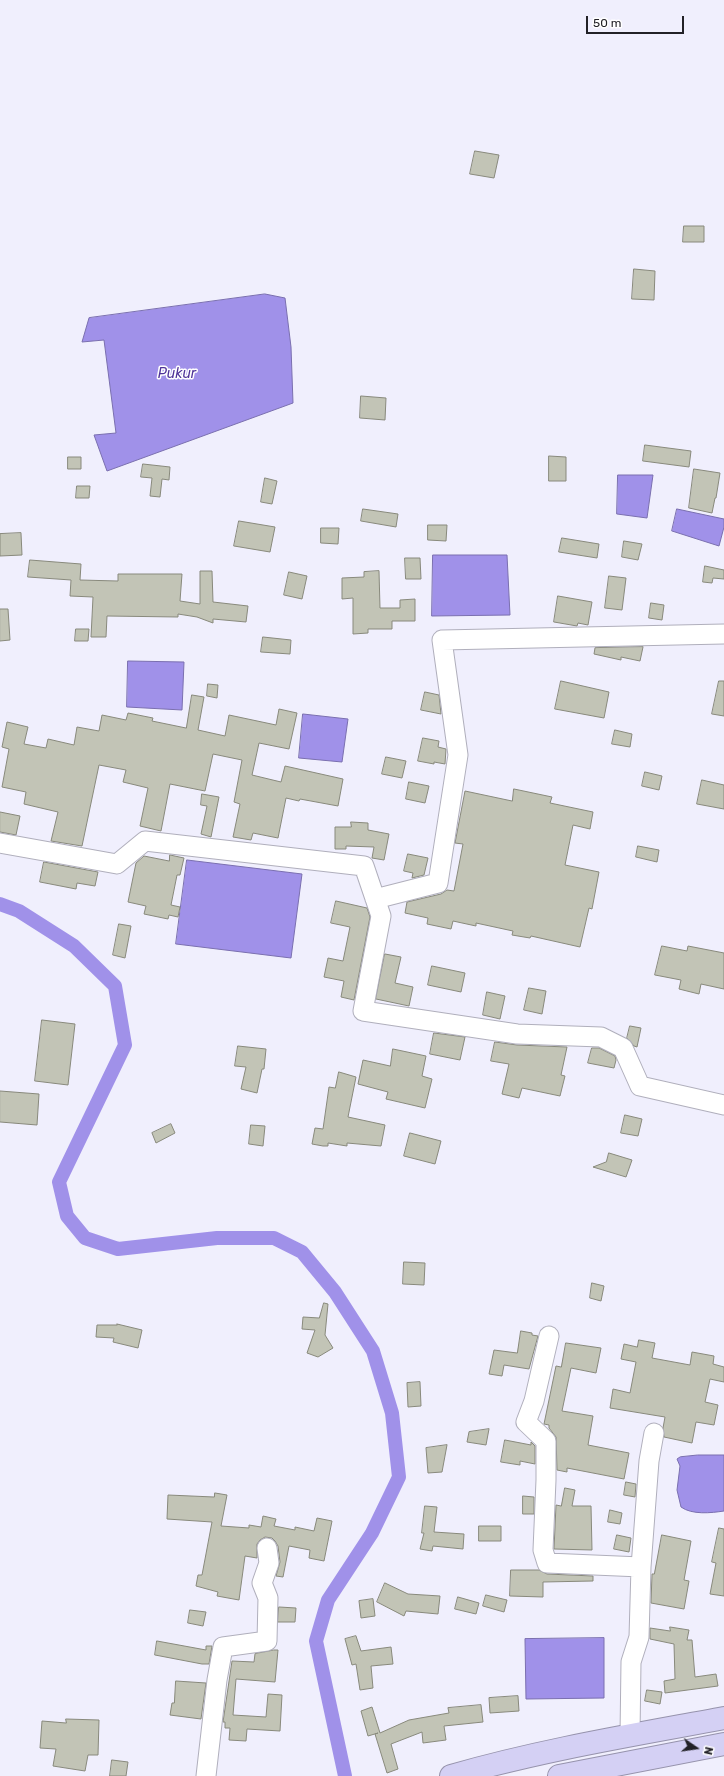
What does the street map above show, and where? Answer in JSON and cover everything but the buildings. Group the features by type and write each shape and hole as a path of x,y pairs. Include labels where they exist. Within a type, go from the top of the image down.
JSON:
{"highway":[{"path":"451,1776 500,1762 630,1735 724,1718"},
{"path":"559,1776 724,1744"}],"street":[{"path":"375,899 438,883 458,755 442,640 724,634"},
{"path":"0,843 117,864 145,842 364,866 381,916 364,1011 517,1034 601,1037 623,1048 640,1086 724,1105"},
{"path":"549,1336 534,1401 526,1422 546,1441 543,1550 546,1563 641,1567"},
{"path":"630,1735 631,1662 639,1637 641,1567 649,1461 654,1433"},
{"path":"206,1776 222,1647 267,1641 268,1598 262,1583 269,1563 267,1548"}],"water":[{"name":"Pukur","path":"265,294 285,298 291,347 293,403 107,471 94,435 116,433 104,340 82,342 89,318"},
{"path":"618,475 653,475 647,518 617,514"},
{"path":"677,509 724,519 724,527 719,546 672,531"},
{"path":"433,555 507,555 510,615 432,616"},
{"path":"128,661 184,662 182,710 127,707"},
{"path":"303,714 348,719 342,762 299,758"},
{"path":"187,860 302,874 291,958 176,944"},
{"path":"724,1455 724,1511 708,1513 696,1512 685,1510 681,1507 677,1490 680,1466 677,1459 680,1457"},
{"path":"604,1638 604,1698 526,1699 525,1639"}],"waterway":[{"path":"0,904 19,911 74,946 115,986 125,1045 59,1182 67,1216 85,1238 118,1249 217,1238 274,1238 302,1252 335,1292 373,1351 392,1413 399,1477 372,1533 328,1600 316,1641 345,1776"}]}
